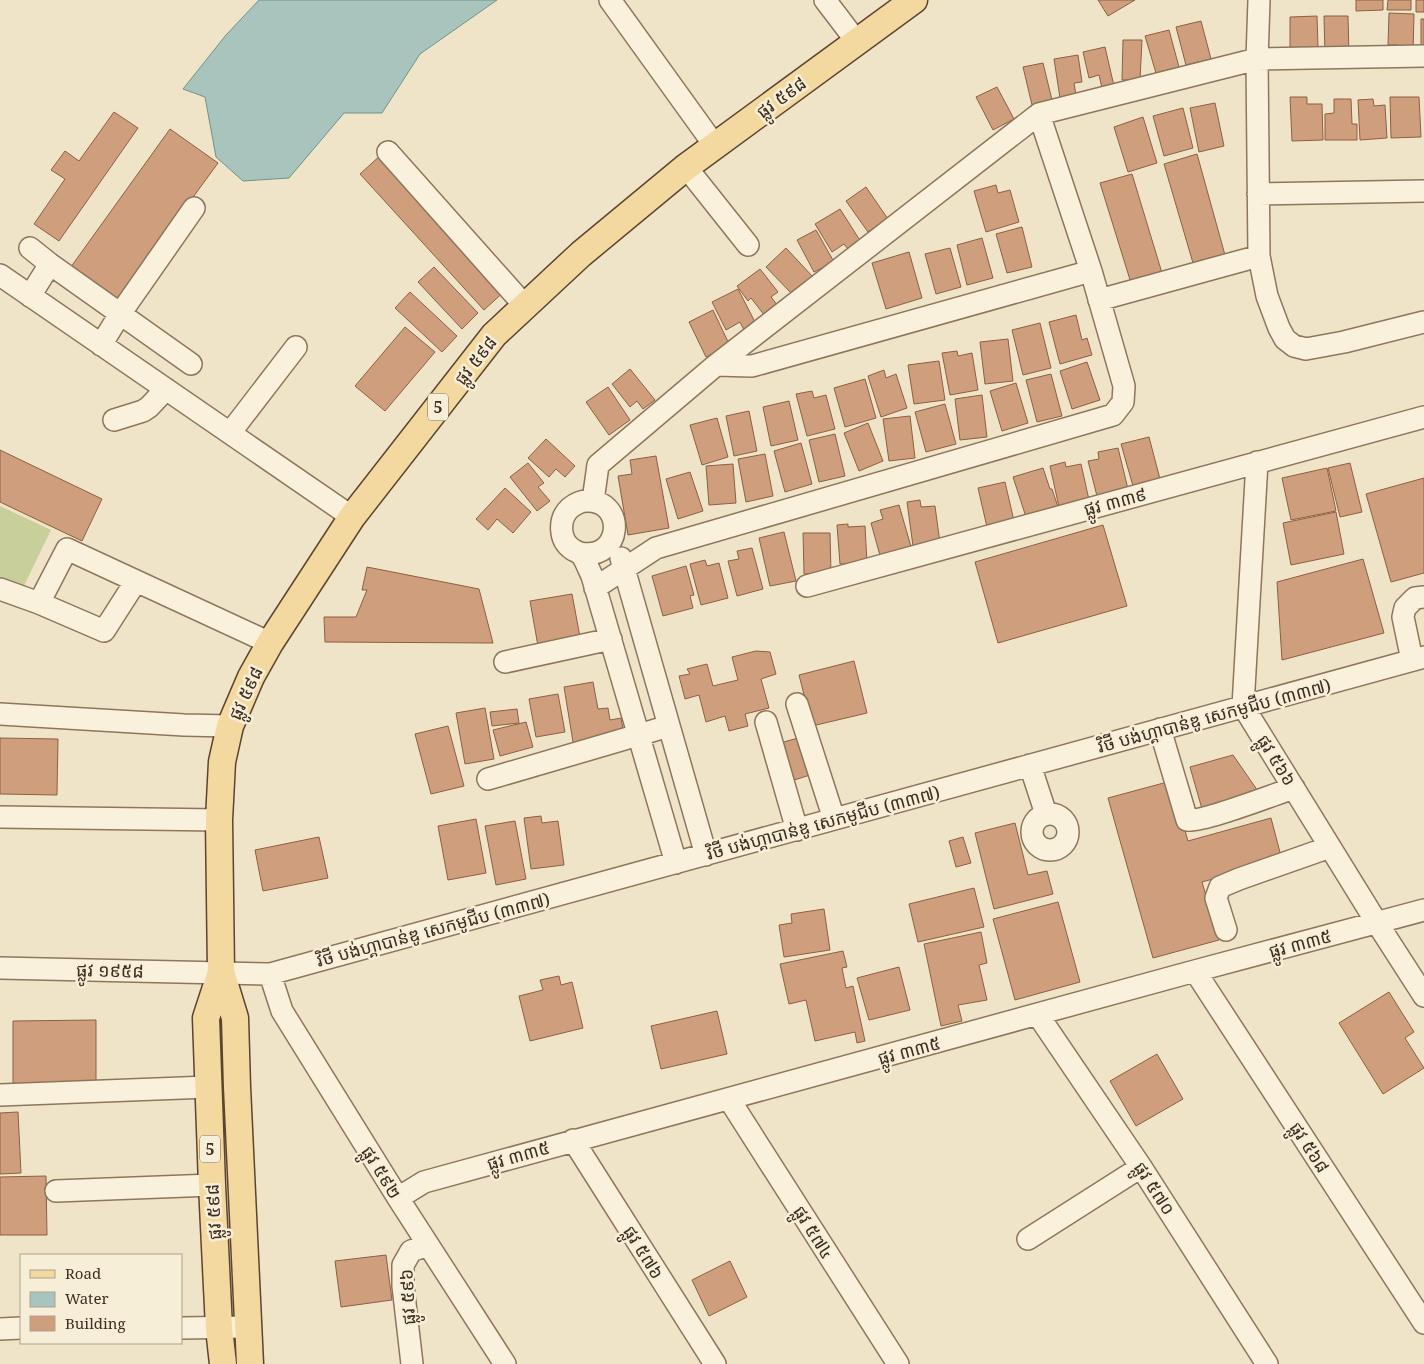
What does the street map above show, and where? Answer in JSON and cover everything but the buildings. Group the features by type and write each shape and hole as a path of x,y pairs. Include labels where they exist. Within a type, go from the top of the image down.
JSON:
{"main road":[{"name":"ផ្លូវ ៥៩៨","path":"250,1364 235,1018 221,972 219,820 222,762 230,726 251,677 270,643 352,517 494,335 581,254 686,167 914,0"},
{"name":"ផ្លូវ ៥៩៨","path":"221,972 206,1018 219,1328 223,1364"}],"street":[{"path":"610,0 715,146"},
{"path":"825,0 857,42"},
{"path":"1259,0 1257,59 1258,256 1267,296 1285,339 1294,346 1306,348 1344,342 1424,322"},
{"path":"593,501 598,465 716,365 1039,114 1257,59 1424,56"},
{"path":"595,588 656,548 1113,415 1123,402 1124,386 1090,271 1039,114"},
{"path":"388,152 525,306"},
{"path":"686,167 748,245"},
{"path":"1258,194 1424,191"},
{"path":"101,345 120,314 194,208"},
{"path":"30,248 191,364"},
{"path":"1099,300 1258,256"},
{"path":"30,296 50,264"},
{"path":"716,365 752,366 1090,271"},
{"path":"0,275 352,517"},
{"path":"230,433 296,348"},
{"path":"114,420 143,411 166,389"},
{"name":"ផ្លូវ ៣៣៩","path":"807,586 1424,417"},
{"path":"1243,706 1257,462"},
{"path":"584,501 593,501 608,509 613,516 614,533 608,546 602,551 595,554 587,554 572,549 566,543 561,526 563,517 568,509 584,501"},
{"path":"614,533 706,855"},
{"path":"39,603 67,549 270,643"},
{"path":"580,553 592,576 676,863"},
{"path":"0,589 39,603 104,631 136,581"},
{"path":"1418,659 1403,617 1405,608 1415,598 1424,597"},
{"path":"505,662 611,639"},
{"name":"វិថី បង់ហ្គាបាន់ឌូ សេកមូជីប (៣៣៧)","path":"221,972 270,974 1418,659"},
{"path":"797,704 834,819"},
{"name":"ផ្លូវ ៥៦៦","path":"1243,706 1424,996"},
{"path":"0,714 175,725 230,726"},
{"path":"766,722 797,830"},
{"path":"488,779 668,726"},
{"path":"1160,729 1187,820 1192,821 1209,816 1294,788"},
{"path":"1030,765 1046,814"},
{"path":"0,817 219,820"},
{"path":"1226,930 1216,898 1220,887 1330,847"},
{"name":"ផ្លូវ ៣៣៥","path":"398,1198 424,1182 1424,910"},
{"name":"ផ្លូវ ១៩៥៨","path":"0,968 221,972"},
{"name":"ផ្លូវ ៥៦៨","path":"1195,971 1424,1323"},
{"name":"ផ្លូវ ៥៩២","path":"270,974 282,1011 398,1198 505,1364"},
{"name":"ផ្លូវ ៥៧០","path":"1038,1015 1141,1167 1267,1364"},
{"path":"0,1096 208,1087"},
{"name":"ផ្លូវ ៥៧៤","path":"729,1099 898,1364"},
{"name":"ផ្លូវ ៥៧៦","path":"574,1140 715,1364"},
{"path":"1028,1238 1141,1167"},
{"path":"56,1190 212,1185"},
{"name":"ផ្លូវ ៥៩៦","path":"412,1364 403,1286 403,1264 411,1251 428,1245"},
{"path":"182,1328 248,1327"},
{"path":"0,1328 20,1328"}],"green space":[{"path":"0,506 51,530 22,590 0,580"}],"water":[{"path":"259,0 497,0 420,54 382,113 344,113 289,178 243,181 216,157 205,97 183,89 226,35"}]}
